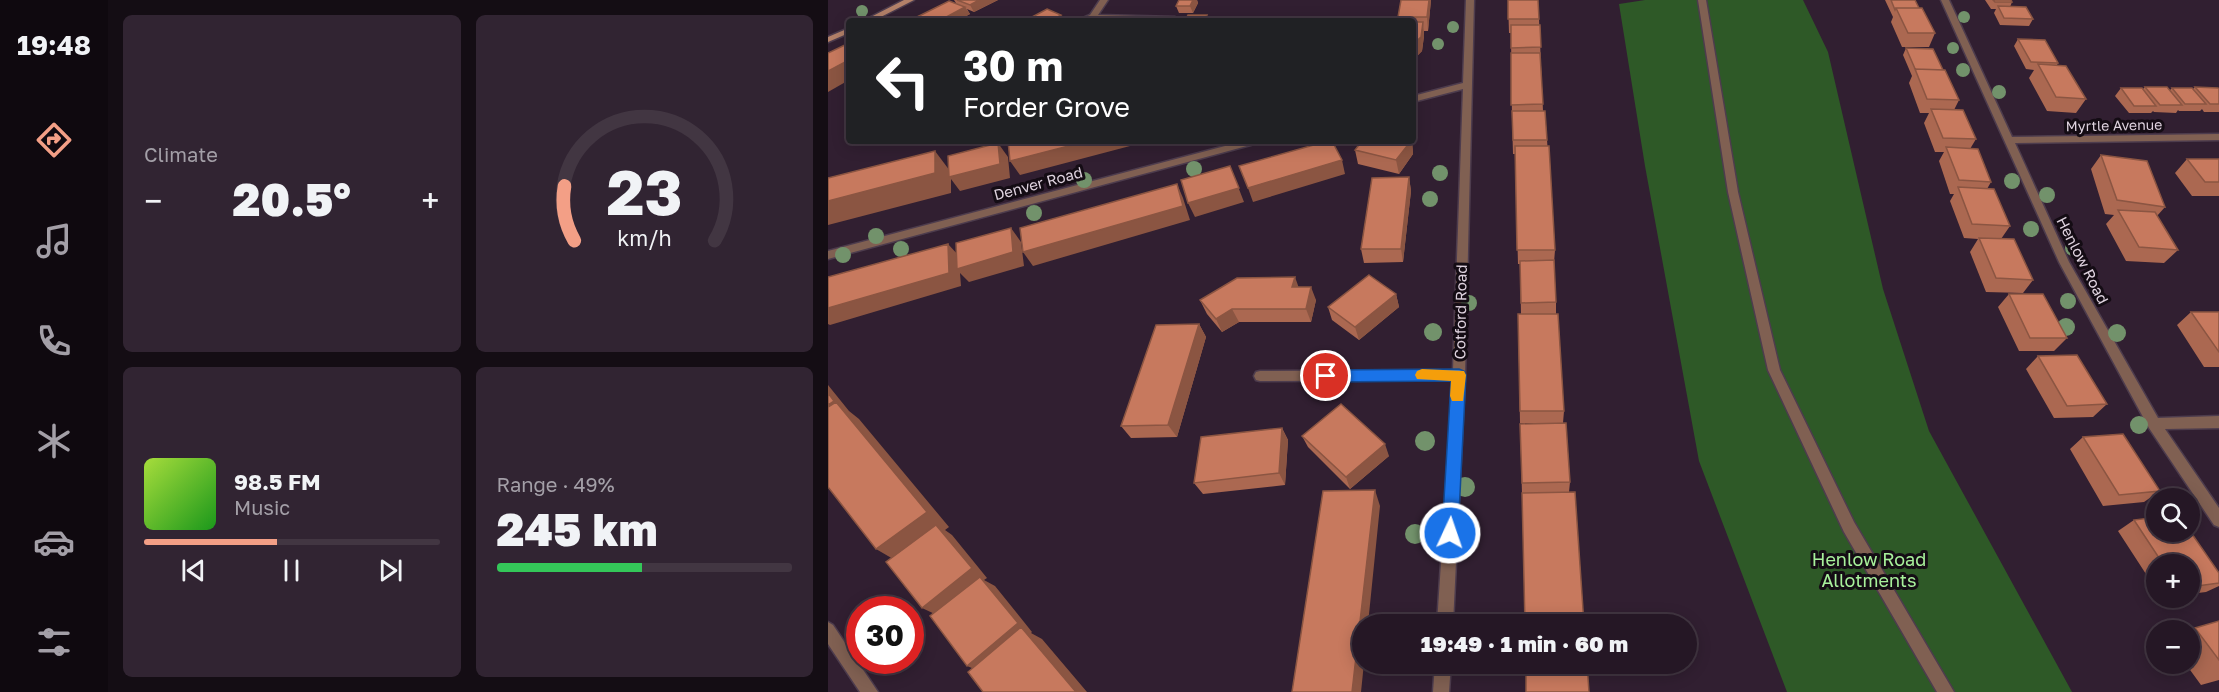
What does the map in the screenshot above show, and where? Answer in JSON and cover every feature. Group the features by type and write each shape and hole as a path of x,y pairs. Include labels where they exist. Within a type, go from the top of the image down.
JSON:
{"street":[{"path":"873,18 910,0"},
{"path":"1093,17 1104,0"},
{"name":"Cotford Road","path":"1446,614 1459,375 1470,0"},
{"path":"1702,0 1733,192 1774,370 1849,527 1946,692"},
{"name":"Henlow Road","path":"1946,0 2064,261 2154,424 2219,520"},
{"path":"1090,18 1175,18"},
{"path":"828,40 846,31"},
{"path":"1416,98 1466,85"},
{"name":"Myrtle Avenue","path":"2009,140 2219,137"},
{"name":"Denver Road","path":"828,255 1244,144"},
{"path":"1260,376 1459,375"},
{"path":"2154,424 2219,422"},
{"path":"828,630 870,692"},
{"path":"1442,692 1443,674"}],"green space":[{"name":"Henlow Road Allotments","path":"1645,0 1803,0 1828,52 1883,289 1929,431 2072,692 1787,692 1699,461 1645,166 1619,4"}],"building":[{"path":"957,0 979,0 970,5"},
{"path":"1179,0 1193,0 1190,6 1176,6"},
{"path":"1401,0 1429,0 1427,17 1398,17"},
{"path":"1508,0 1538,0 1539,19 1508,19"},
{"path":"1891,0 1915,0 1919,8 1896,8 1895,10"},
{"path":"1993,0 2011,0 2012,2 1995,2"},
{"path":"949,1 965,7 945,18 917,17"},
{"path":"1998,6 2026,7 2033,19 2004,18"},
{"path":"1896,8 1922,8 1935,33 1908,33"},
{"path":"1047,9 1061,15 1056,18 1034,16"},
{"path":"1188,15 1207,15 1206,18 1186,18"},
{"path":"1416,22 1423,22 1421,37 1416,41"},
{"path":"1511,25 1540,25 1541,47 1511,48"},
{"path":"2018,39 2045,40 2058,63 2031,62"},
{"path":"846,44 846,62 828,71 828,53"},
{"path":"1906,48 1933,49 1943,70 1915,69"},
{"path":"1511,53 1540,53 1543,104 1511,105"},
{"path":"2038,64 2066,66 2086,99 2056,97"},
{"path":"1915,69 1945,70 1959,100 1927,99"},
{"path":"2145,87 2167,87 2182,105 2160,105"},
{"path":"2195,87 2218,88 2219,104 2210,104"},
{"path":"2121,88 2142,88 2156,106 2134,106"},
{"path":"2172,88 2192,88 2206,104 2185,104"},
{"path":"1931,109 1963,110 1976,139 1943,138"},
{"path":"1512,111 1545,111 1547,140 1513,140"},
{"path":"998,144 1000,164 949,177 948,156"},
{"path":"1008,144 1076,144 1010,161"},
{"path":"1317,144 1334,144 1342,160 1248,188 1239,166"},
{"path":"1360,144 1409,144 1396,160 1355,150"},
{"path":"1515,146 1549,146 1555,250 1517,250"},
{"path":"1946,147 1978,149 1991,182 1959,180"},
{"path":"935,151 935,173 828,201 828,178"},
{"path":"2101,155 2147,161 2165,207 2117,200"},
{"path":"2187,159 2219,159 2219,182 2205,182"},
{"path":"1230,166 1239,188 1188,203 1181,180"},
{"path":"1409,177 1401,249 1361,249 1372,178"},
{"path":"1177,184 1183,206 1023,252 1020,228"},
{"path":"1958,187 1994,189 2010,226 1972,224"},
{"path":"2118,210 2155,212 2178,250 2139,247"},
{"path":"1011,228 1013,252 957,269 956,243"},
{"path":"1979,238 2014,239 2033,280 1996,278"},
{"path":"948,244 949,273 828,308 828,277"},
{"path":"1554,260 1556,302 1521,303 1520,261"},
{"path":"1369,275 1396,294 1355,327 1328,307"},
{"path":"1295,277 1292,287 1311,287 1306,309 1232,309 1216,319 1200,300 1237,278"},
{"path":"2009,294 2043,294 2067,338 2030,338"},
{"path":"2191,312 2219,312 2219,352"},
{"path":"1518,314 1558,314 1564,411 1520,411"},
{"path":"1199,324 1168,425 1121,426 1156,325"},
{"path":"2077,355 2107,404 2067,406 2038,356"},
{"path":"828,393 834,401 828,405"},
{"path":"836,402 927,512 876,549 828,487 828,407"},
{"path":"1341,404 1385,444 1346,477 1302,436"},
{"path":"1566,423 1570,482 1522,483 1520,424"},
{"path":"1282,428 1279,473 1194,483 1201,437"},
{"path":"2123,434 2158,488 2146,488 2146,492 2119,495 2083,437"},
{"path":"1375,490 1361,614 1352,614 1352,674 1354,674 1352,692 1292,692 1323,491"},
{"path":"1575,492 1583,614 1525,614 1522,493"},
{"path":"2146,518 2146,538 2134,520"},
{"path":"936,525 972,568 924,606 924,596 913,596 886,562"},
{"path":"2148,542 2198,542 2219,573 2219,583 2200,586 2200,554 2156,554"},
{"path":"980,577 1018,623 967,666 930,616"},
{"path":"2219,621 2219,660 2200,635 2200,627"},
{"path":"1021,627 1076,692 983,692 968,672"},
{"path":"1526,674 1588,674 1589,692 1526,692"}],"slow traffic":[{"path":"1422,375 1459,375 1457,396"}],"route":[{"path":"1326,376 1459,375 1450,533"}]}
